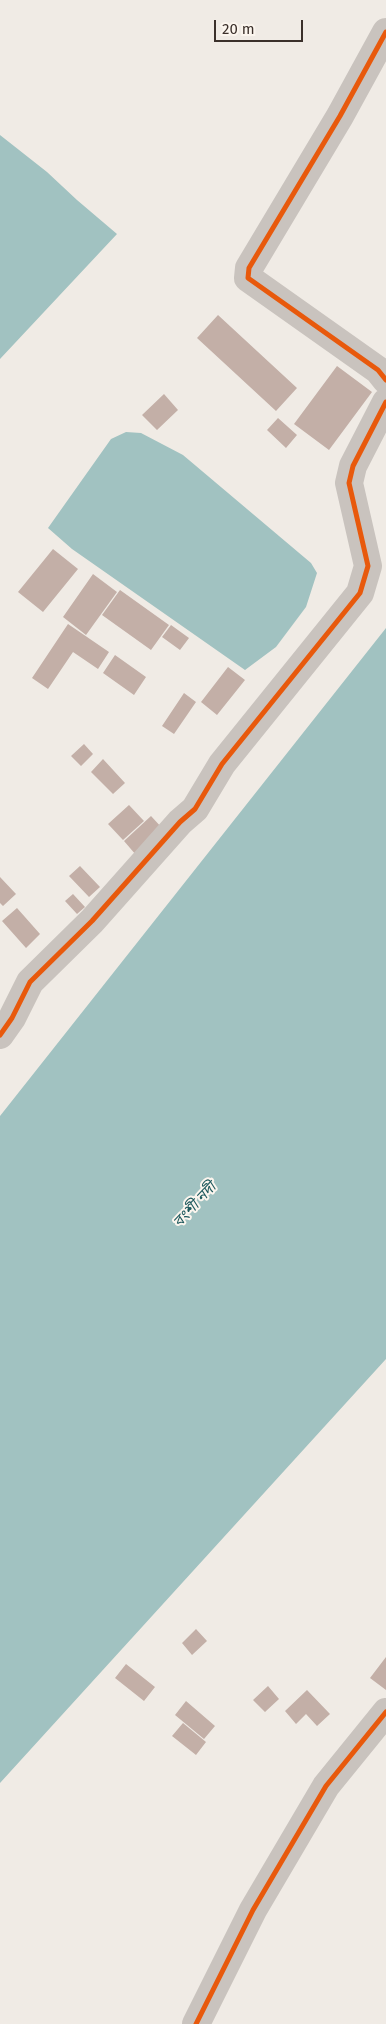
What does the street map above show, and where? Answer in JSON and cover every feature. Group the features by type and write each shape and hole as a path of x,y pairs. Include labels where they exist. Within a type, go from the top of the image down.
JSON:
{"street":[{"path":"386,32 340,116 249,268 248,278 378,370 386,380"},
{"path":"0,1035 12,1018 30,982 92,921 180,822 195,808 222,764 360,593 368,566 349,483 353,466 386,402"},
{"path":"196,2024 253,1910 326,1786 386,1712"}],"water":[{"path":"0,135 47,172 117,234 0,359"},
{"path":"126,432 141,433 183,455 311,563 317,573 306,607 276,647 245,670 72,549 48,528 111,439"},
{"name":"বংশী নদী","path":"386,628 386,1359 0,1783 0,1116"}],"building":[{"path":"218,315 297,388 276,411 197,338"},
{"path":"337,366 372,392 329,450 294,424"},
{"path":"164,394 178,410 157,430 142,415"},
{"path":"278,418 297,435 286,448 267,430"},
{"path":"53,549 78,569 43,612 18,592"},
{"path":"93,574 117,592 86,635 63,617"},
{"path":"120,590 169,625 151,650 102,615"},
{"path":"68,624 109,652 98,669 73,652 48,689 32,678"},
{"path":"171,625 189,638 180,650 162,637"},
{"path":"115,655 146,677 134,695 103,673"},
{"path":"228,667 245,680 217,715 201,702"},
{"path":"184,693 196,702 174,734 162,726"},
{"path":"84,744 93,754 81,766 71,756"},
{"path":"103,759 125,783 113,794 91,772"},
{"path":"129,805 144,821 123,840 108,824"},
{"path":"151,816 163,829 136,855 124,841"},
{"path":"80,866 100,887 89,897 69,876"},
{"path":"0,877 16,894 3,906 0,903"},
{"path":"73,894 85,907 77,914 65,901"},
{"path":"17,908 40,934 26,948 2,921"},
{"path":"196,1629 207,1641 192,1655 182,1643"},
{"path":"386,1657 386,1690 370,1678"},
{"path":"126,1664 155,1687 144,1701 115,1678"},
{"path":"268,1686 279,1699 265,1712 253,1700"},
{"path":"307,1690 330,1714 317,1726 306,1714 296,1724 285,1711"},
{"path":"186,1701 215,1726 204,1739 175,1715"},
{"path":"183,1723 206,1742 196,1755 172,1736"}],"cycle path":[{"path":"386,32 340,116 249,268 248,278 378,370 386,380"},
{"path":"0,1035 12,1018 30,982 92,921 180,822 195,809 222,764 360,593 368,566 349,483 353,466 386,402"},
{"path":"196,2024 253,1910 326,1786 386,1712"}]}
